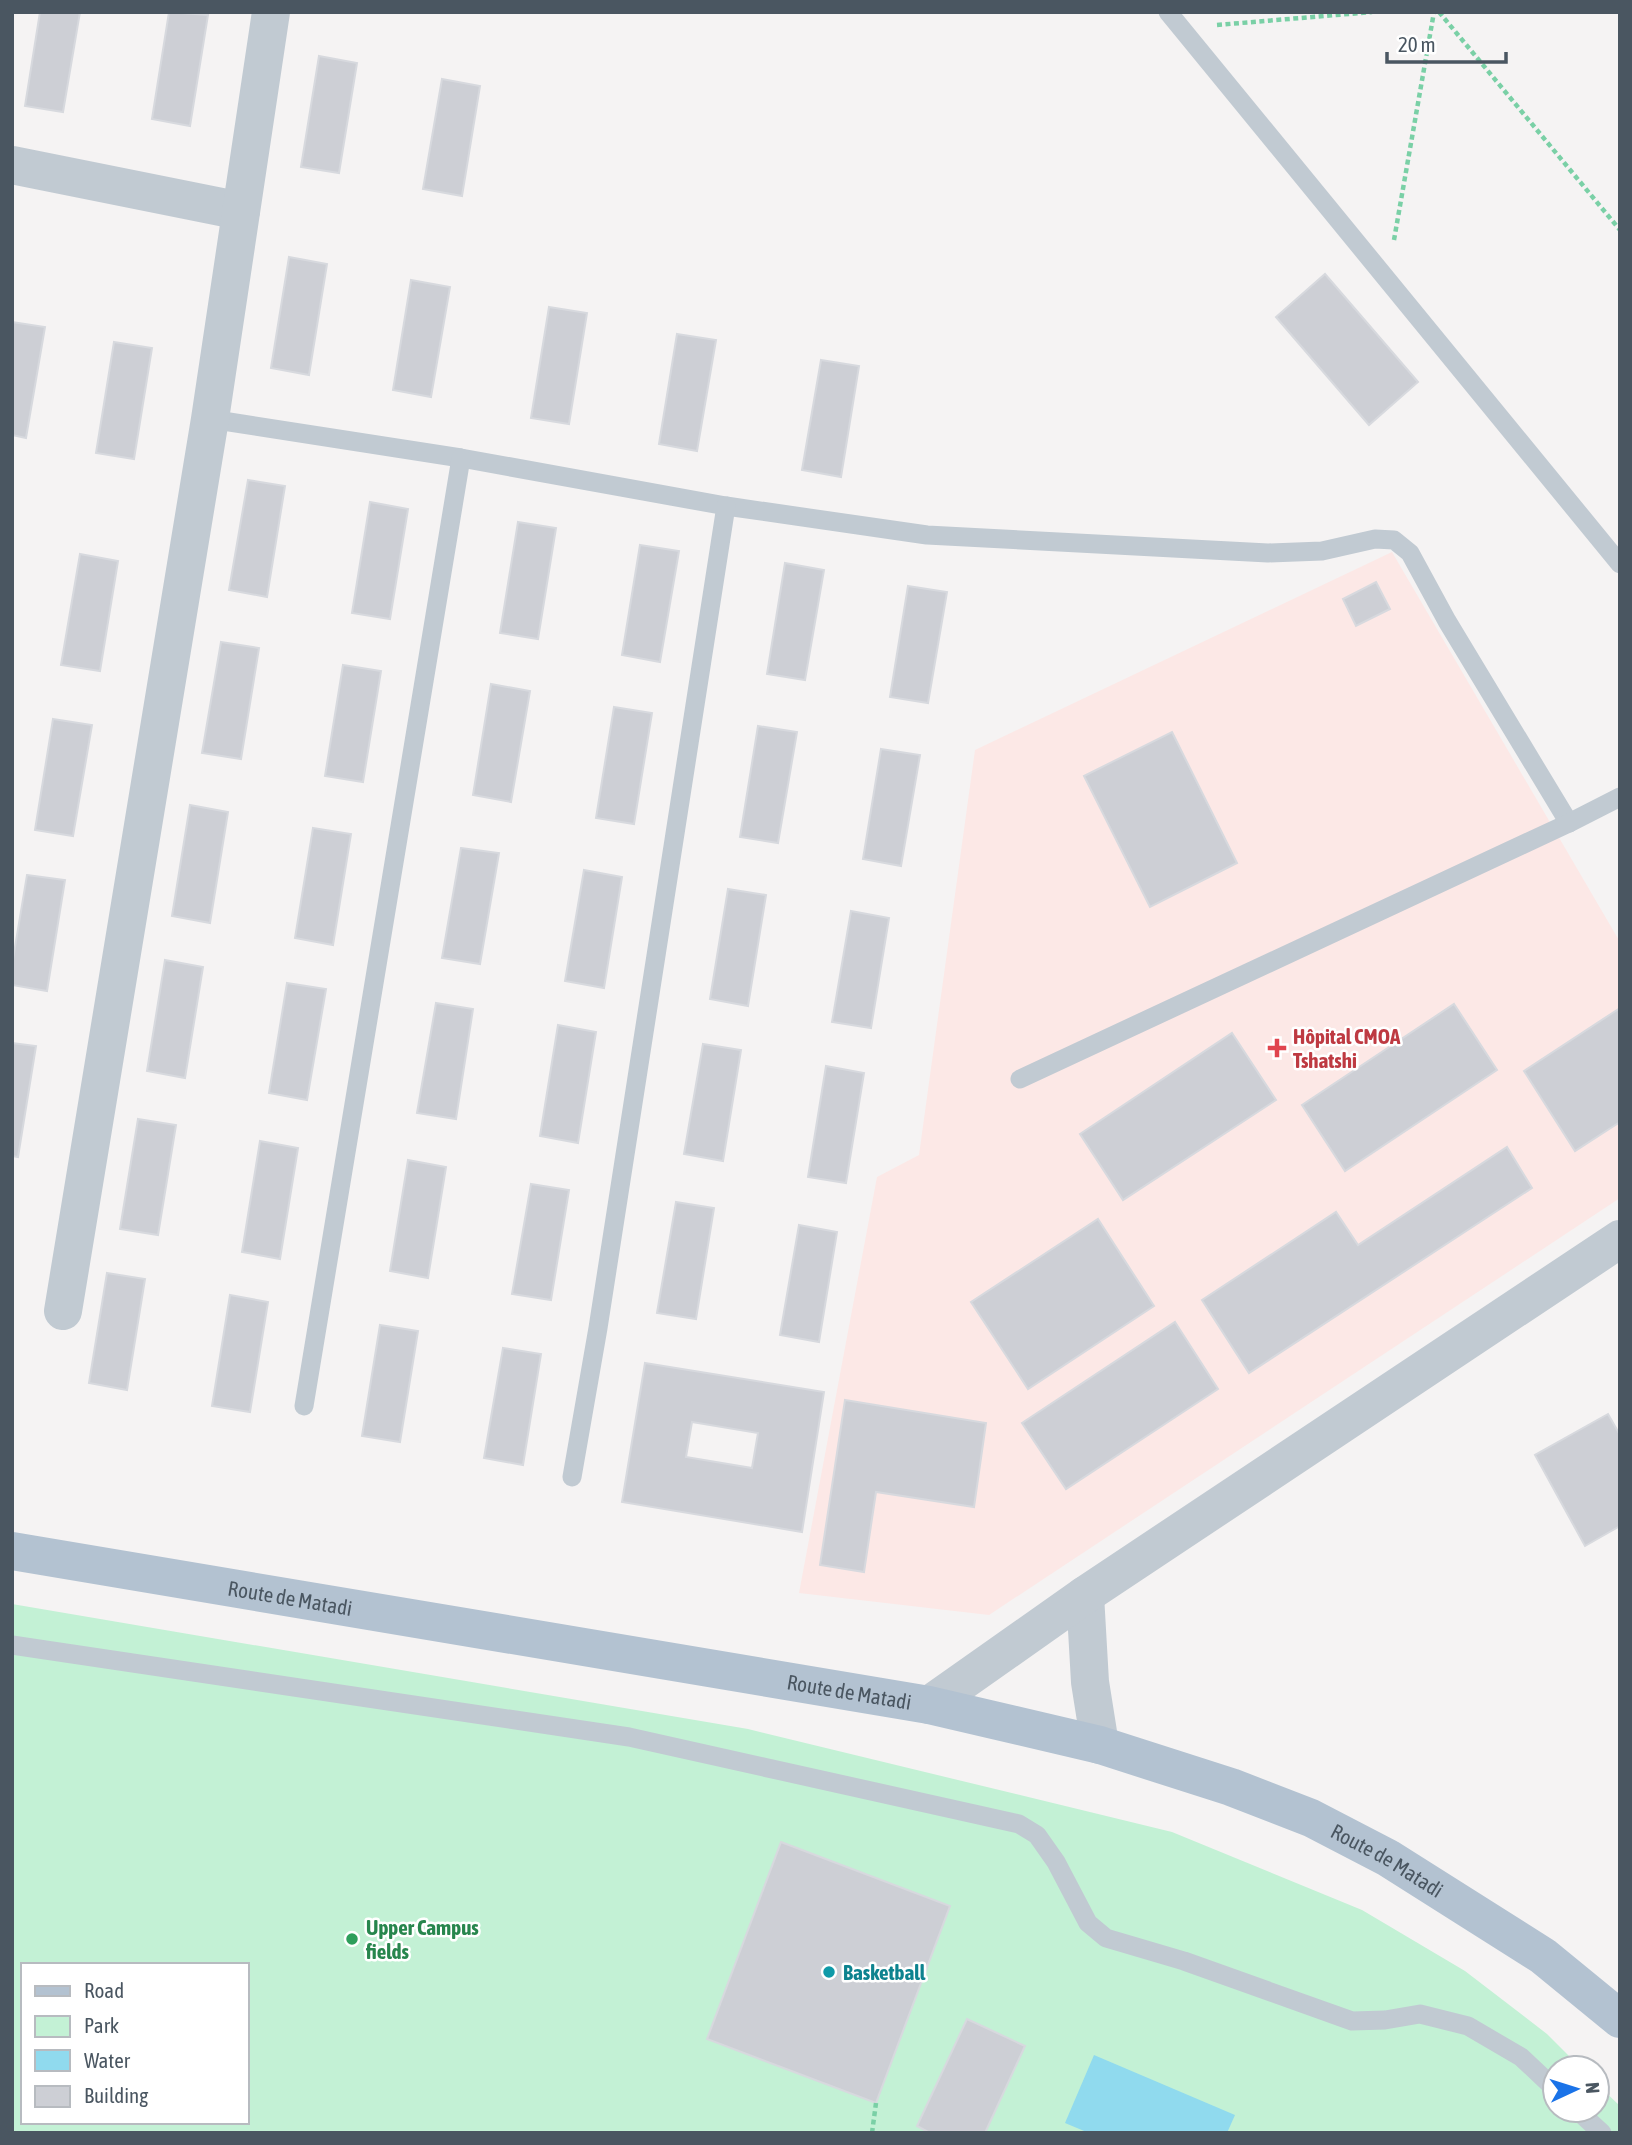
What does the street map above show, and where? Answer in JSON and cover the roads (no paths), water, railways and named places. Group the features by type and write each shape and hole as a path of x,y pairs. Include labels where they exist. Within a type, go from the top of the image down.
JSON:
{"main road":[{"name":"Route de Matadi","path":"12,1551 929,1705 1100,1745 1254,1796 1311,1818 1388,1858 1544,1956 1620,2019"}],"street":[{"path":"63,1311 210,419 271,12"},
{"path":"12,165 241,211"},
{"path":"929,1705 1085,1595 1620,1239"},
{"path":"1085,1595 1090,1682 1100,1745"}],"lane":[{"path":"1168,12 1620,564"},
{"path":"210,419 461,458 726,506 928,536 1268,553 1322,551 1375,539 1394,540 1410,552 1447,621 1569,823"},
{"path":"304,1406 461,458"},
{"path":"572,1477 726,506"},
{"path":"1020,1079 1620,797"},
{"path":"12,1645 629,1737 1019,1824 1037,1835 1056,1862 1088,1923 1107,1938 1184,1961 1353,2021 1385,2020 1420,2014 1468,2026 1521,2057 1541,2076"}],"water":[{"path":"1094,2055 1235,2115 1227,2133 1089,2133 1065,2123"}],"place":[{"name":"Hôpital CMOA Tshatshi","path":"1277,1048"},
{"name":"Upper Campus fields","path":"352,1939"},
{"name":"Basketball","path":"829,1972"}]}
